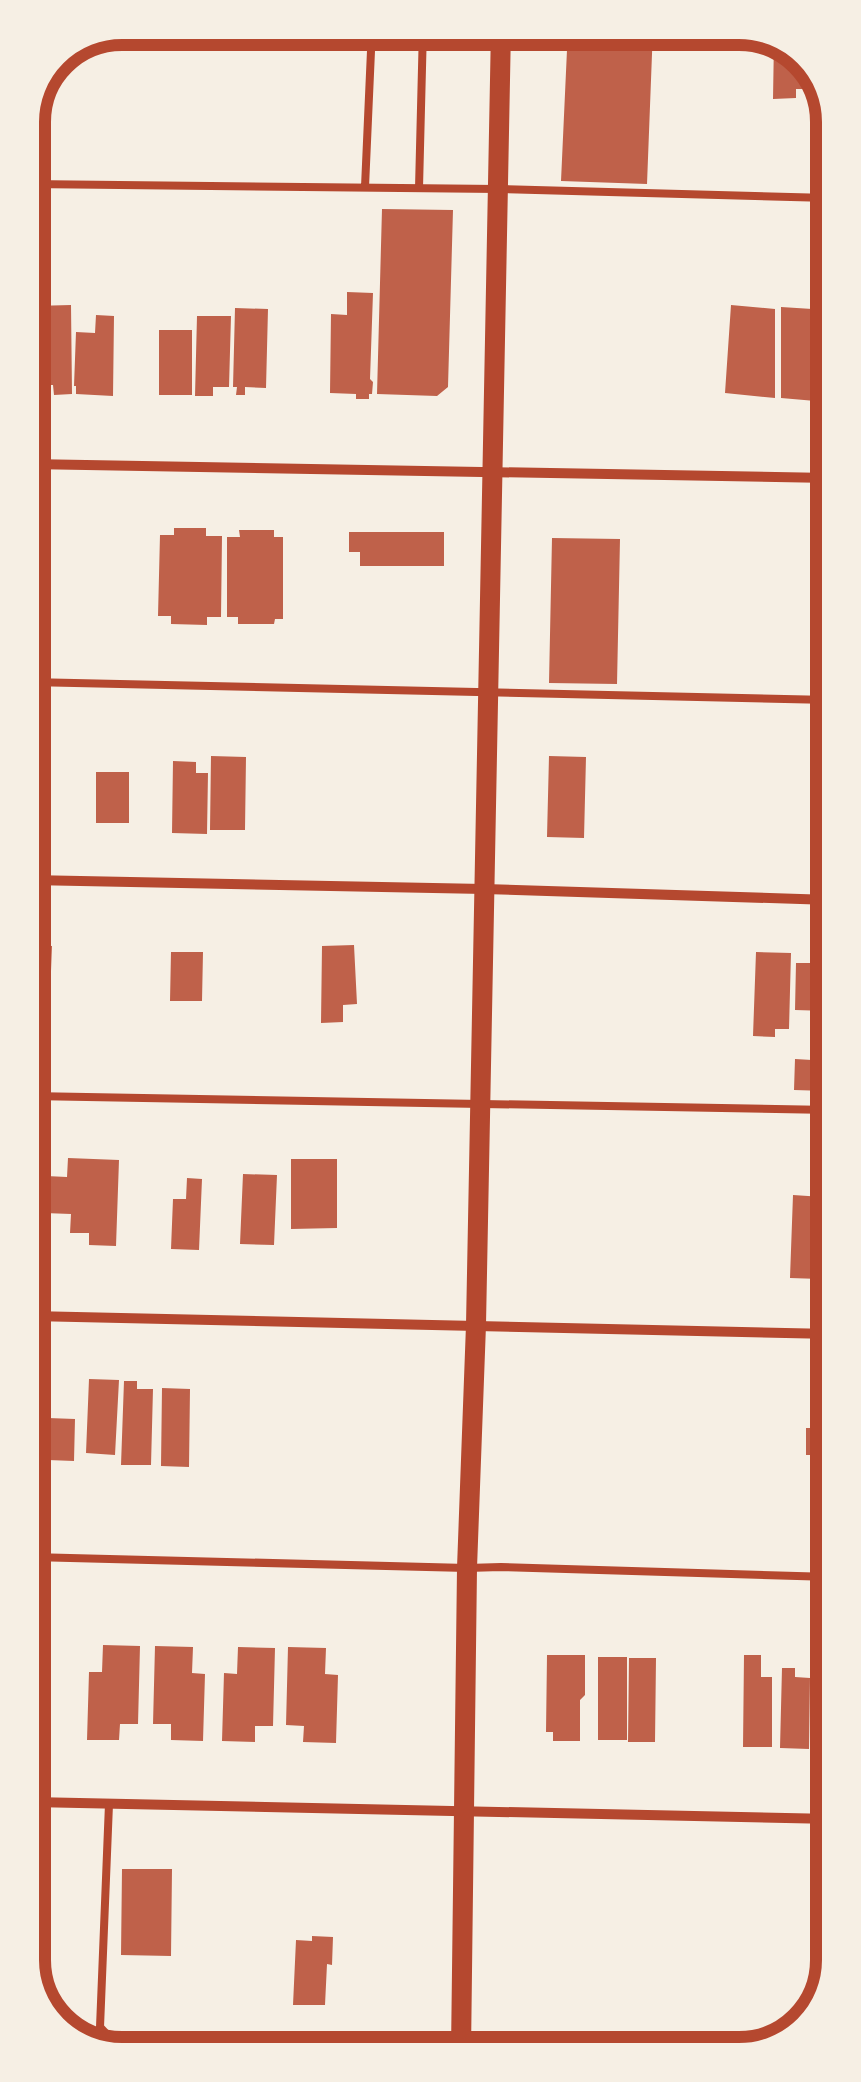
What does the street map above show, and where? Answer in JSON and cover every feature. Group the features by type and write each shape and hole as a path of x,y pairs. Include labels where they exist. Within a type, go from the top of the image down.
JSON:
{"main road":[{"path":"461,2037 467,1568 476,1325 502,45"}],"street":[{"path":"45,464 816,478"},
{"path":"45,880 816,900"},
{"path":"45,1316 816,1334"},
{"path":"45,1802 816,1819"}],"lane":[{"path":"365,187 371,45"},
{"path":"419,188 423,45"},
{"path":"45,184 498,188 816,198"},
{"path":"45,682 816,700"},
{"path":"45,1096 816,1110"},
{"path":"45,1557 816,1577"},
{"path":"108,2036 100,2028 109,1804"}],"building":[{"path":"567,45 652,45 647,184 561,181"},
{"path":"774,54 803,80 803,89 796,89 796,98 773,99"},
{"path":"382,209 453,210 448,387 437,396 377,394"},
{"path":"347,292 373,293 373,382 369,399 330,393 331,314 347,315"},
{"path":"71,305 72,394 54,395 53,385 45,385 45,306"},
{"path":"731,305 775,309 775,398 725,393"},
{"path":"781,307 816,309 816,401 781,398"},
{"path":"235,308 268,309 266,388 245,387 245,395 236,395 237,387 233,387"},
{"path":"96,315 114,316 113,396 76,394 74,386 76,332 95,333"},
{"path":"197,316 231,316 229,387 213,387 213,396 195,396"},
{"path":"159,330 192,330 192,395 159,395"},
{"path":"174,528 206,528 206,536 222,536 221,617 207,617 207,625 171,624 171,616 158,616 160,535 174,535"},
{"path":"239,530 274,530 274,537 283,537 283,619 275,619 274,624 238,624 238,617 227,617 227,537 240,537"},
{"path":"349,532 444,532 444,566 360,566 360,552 349,552"},
{"path":"552,538 620,539 617,684 549,683"},
{"path":"211,756 246,757 245,830 210,830"},
{"path":"549,756 586,757 584,838 547,837"},
{"path":"173,761 196,762 196,773 208,773 207,834 172,833"},
{"path":"96,772 129,772 129,823 96,823"},
{"path":"354,945 357,1004 343,1005 343,1022 321,1023 322,946"},
{"path":"45,946 52,946 50,996 45,996"},
{"path":"171,952 203,952 202,1001 170,1001"},
{"path":"756,952 791,953 789,1029 775,1029 775,1037 753,1036"},
{"path":"796,963 816,963 816,1011 795,1010"},
{"path":"795,1059 816,1060 816,1091 794,1090"},
{"path":"68,1158 119,1160 116,1246 89,1245 89,1233 70,1233 71,1214 45,1213 46,1176 67,1177"},
{"path":"291,1159 337,1159 337,1228 291,1229"},
{"path":"243,1174 277,1175 274,1245 240,1244"},
{"path":"187,1178 202,1179 199,1250 171,1249 173,1199 186,1199"},
{"path":"793,1195 816,1197 816,1279 790,1278"},
{"path":"89,1379 119,1380 115,1455 86,1453"},
{"path":"124,1381 137,1381 137,1389 153,1389 151,1465 121,1465"},
{"path":"162,1388 190,1389 189,1467 161,1466"},
{"path":"45,1398 48,1418 75,1419 74,1461 48,1460 48,1472"},
{"path":"816,1412 816,1455 806,1455 806,1428 814,1428"},
{"path":"103,1645 140,1646 138,1724 120,1724 119,1740 87,1740 89,1672 102,1672"},
{"path":"155,1646 193,1647 192,1673 205,1674 203,1741 171,1740 171,1724 153,1724"},
{"path":"238,1647 275,1648 273,1726 255,1726 255,1742 222,1741 224,1673 237,1674"},
{"path":"288,1647 326,1648 325,1674 338,1675 336,1743 303,1742 304,1726 286,1725"},
{"path":"547,1655 585,1655 580,1741 553,1741 553,1732 546,1732"},
{"path":"744,1655 761,1655 761,1677 772,1677 772,1747 743,1747"},
{"path":"598,1657 627,1657 627,1740 598,1740"},
{"path":"629,1658 656,1658 655,1742 628,1742"},
{"path":"782,1668 795,1668 795,1677 810,1678 809,1749 780,1748"},
{"path":"122,1869 172,1869 171,1956 121,1955"},
{"path":"312,1936 333,1937 325,2005 293,2005 296,1940 312,1941"}]}
